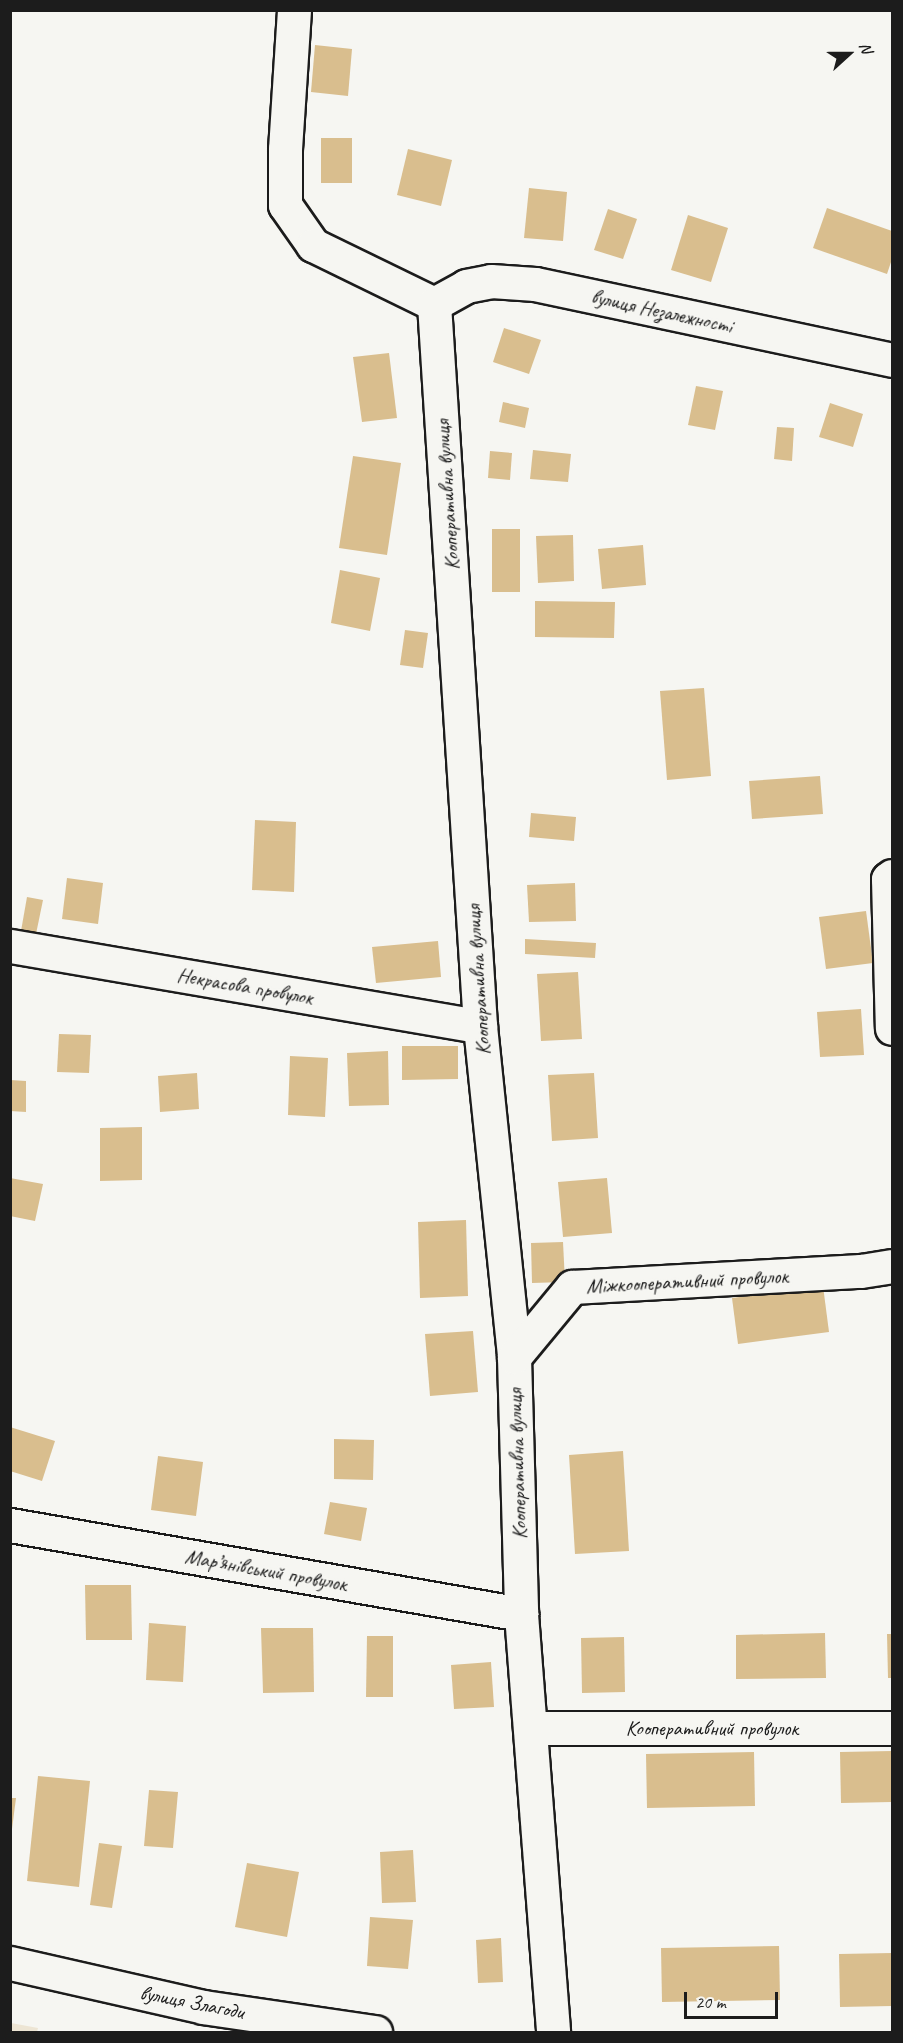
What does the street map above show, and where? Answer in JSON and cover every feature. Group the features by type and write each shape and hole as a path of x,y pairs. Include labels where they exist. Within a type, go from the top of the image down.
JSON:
{"street":[{"path":"294,10 285,149 285,205 313,245 434,304"},
{"name":"вулиця Незалежності","path":"434,304 466,286 491,281 535,284 892,360"},
{"name":"Кооперативна вулиця","path":"434,304 480,1026 514,1357 521,1614 553,2032"},
{"path":"892,876 888,879 892,1028"},
{"name":"Некрасова провулок","path":"10,946 480,1026"},
{"name":"Міжкооперативний провулок","path":"514,1357 572,1287 861,1271 892,1266"},
{"name":"Мар’янівський провулок","path":"10,1525 521,1614"},
{"name":"Кооперативний провулок","path":"531,1728 892,1728"},
{"name":"вулиця Злагоди","path":"10,1963 201,2020 375,2032"}],"shaded area":[{"path":"11,2023 38,2028 37,2032 11,2032"}],"building":[{"path":"315,45 352,49 348,96 311,92"},
{"path":"321,138 352,138 352,183 321,183"},
{"path":"408,149 452,160 441,206 397,195"},
{"path":"529,188 567,192 563,241 524,238"},
{"path":"827,208 892,231 892,259 887,274 813,248"},
{"path":"608,209 637,219 623,259 594,250"},
{"path":"688,215 728,228 711,282 671,270"},
{"path":"504,328 541,340 529,374 493,362"},
{"path":"389,353 397,418 362,422 353,357"},
{"path":"696,386 723,391 715,430 688,425"},
{"path":"503,402 529,408 525,428 499,422"},
{"path":"830,403 863,414 853,447 819,437"},
{"path":"777,427 794,428 792,461 774,459"},
{"path":"533,450 571,454 568,482 530,479"},
{"path":"490,451 512,453 510,480 488,478"},
{"path":"353,456 401,463 387,555 339,548"},
{"path":"492,529 520,529 520,592 492,592"},
{"path":"573,535 574,581 538,583 536,536"},
{"path":"643,545 646,585 602,589 598,549"},
{"path":"340,570 380,578 370,631 331,623"},
{"path":"535,601 615,602 614,638 535,637"},
{"path":"405,630 428,633 423,668 400,665"},
{"path":"704,688 711,776 667,780 660,691"},
{"path":"820,776 823,814 752,819 749,781"},
{"path":"531,813 576,817 574,841 529,837"},
{"path":"255,820 296,822 294,892 252,890"},
{"path":"67,878 103,883 98,924 62,919"},
{"path":"575,883 576,921 529,922 527,885"},
{"path":"27,897 43,900 36,934 21,931"},
{"path":"866,911 873,963 826,969 819,917"},
{"path":"525,939 596,943 595,958 525,954"},
{"path":"438,941 441,977 376,983 372,947"},
{"path":"578,972 582,1039 541,1041 537,974"},
{"path":"861,1009 864,1055 820,1057 817,1012"},
{"path":"59,1034 91,1035 89,1073 57,1072"},
{"path":"402,1046 458,1046 458,1079 402,1080"},
{"path":"388,1051 389,1105 349,1106 347,1053"},
{"path":"290,1056 328,1058 325,1117 288,1115"},
{"path":"197,1073 199,1109 160,1112 158,1076"},
{"path":"594,1073 598,1138 552,1141 548,1075"},
{"path":"10,1080 26,1081 26,1112 10,1111"},
{"path":"142,1127 142,1180 100,1181 100,1128"},
{"path":"10,1178 43,1184 35,1221 10,1216"},
{"path":"607,1178 612,1233 563,1237 558,1182"},
{"path":"466,1220 468,1296 420,1298 418,1222"},
{"path":"563,1242 565,1282 532,1283 531,1243"},
{"path":"823,1286 829,1332 738,1344 732,1298"},
{"path":"473,1331 478,1392 430,1396 425,1334"},
{"path":"10,1427 55,1441 42,1481 10,1471"},
{"path":"334,1439 374,1440 373,1480 334,1479"},
{"path":"623,1451 629,1551 575,1554 569,1455"},
{"path":"158,1456 203,1462 196,1516 151,1510"},
{"path":"330,1502 367,1508 361,1541 324,1534"},
{"path":"85,1585 131,1585 132,1640 86,1640"},
{"path":"149,1623 186,1626 183,1682 146,1680"},
{"path":"261,1628 313,1628 314,1692 263,1693"},
{"path":"825,1633 826,1678 736,1679 736,1635"},
{"path":"887,1634 892,1634 892,1678 888,1678"},
{"path":"367,1636 393,1636 393,1697 366,1697"},
{"path":"624,1637 625,1692 582,1693 581,1638"},
{"path":"491,1662 494,1707 454,1709 451,1665"},
{"path":"892,1751 892,1802 841,1803 840,1752"},
{"path":"754,1752 755,1806 647,1808 646,1754"},
{"path":"38,1776 90,1781 79,1887 27,1881"},
{"path":"149,1790 178,1792 173,1848 144,1846"},
{"path":"10,1798 16,1798 12,1829 10,1829"},
{"path":"99,1843 122,1846 112,1908 90,1905"},
{"path":"413,1850 416,1902 382,1903 380,1852"},
{"path":"247,1863 299,1872 287,1937 235,1927"},
{"path":"370,1917 413,1920 408,1969 367,1966"},
{"path":"501,1938 503,1982 478,1983 476,1940"},
{"path":"779,1946 780,2000 662,2002 661,1948"},
{"path":"892,1953 892,2006 840,2007 839,1954"}]}
